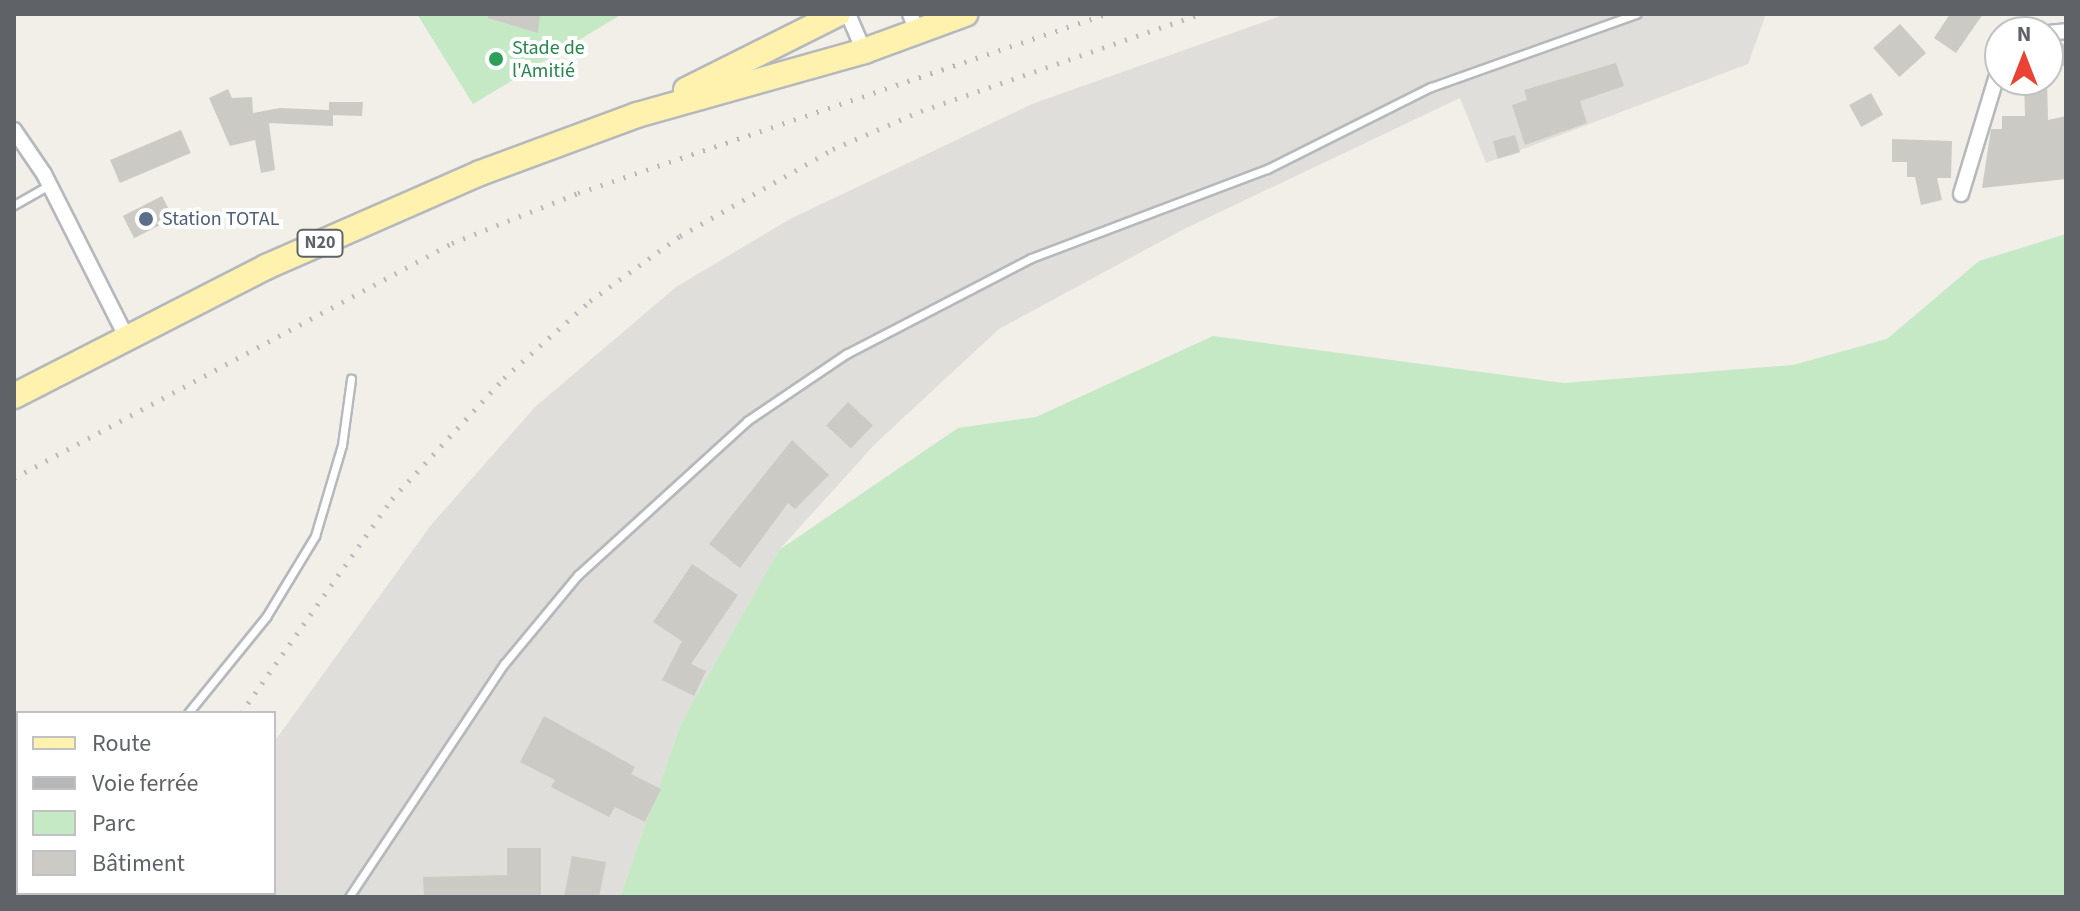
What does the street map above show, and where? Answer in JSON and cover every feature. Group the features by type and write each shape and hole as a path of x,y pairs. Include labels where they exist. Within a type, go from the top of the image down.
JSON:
{"main road":[{"name":"N20","path":"14,396 126,336 363,224 637,115 838,14"},
{"name":"N20","path":"637,115 864,51 914,24 965,14"}],"street":[{"path":"848,14 864,51"},
{"path":"1961,194 1991,96"},
{"path":"14,130 49,185 126,336"}],"lane":[{"path":"349,897 504,664 578,575 659,497 771,404 846,354 1031,258 1267,169 1431,87 1636,14"},
{"path":"14,205 49,185"},
{"path":"190,711 266,617 315,536 342,445 351,379"}],"shaded area":[{"path":"1286,14 1766,14 1748,64 1486,163 1460,98 1184,229 999,329 876,443 779,550 681,723 620,897 162,897 276,895 276,739 431,525 535,407 676,287 790,219 1032,104"}],"green space":[{"name":"Stade de l'Amitié","path":"417,14 622,14 473,104"},
{"path":"2066,234 2066,897 620,897 681,723 779,550 958,428 1036,417 1213,336 1564,383 1793,365 1887,339 1979,261"}],"building":[{"path":"488,14 540,14 538,33 488,18"},
{"path":"1950,14 1983,14 1956,53 1934,38"},
{"path":"1900,24 1926,53 1899,77 1873,48"},
{"path":"1616,63 1624,86 1580,101 1587,123 1525,145 1512,105 1527,100 1524,90"},
{"path":"228,89 232,98 252,97 253,113 280,108 329,110 329,102 363,102 362,116 333,115 333,126 269,123 275,170 261,173 255,140 230,146 209,98"},
{"path":"1871,93 1883,115 1861,127 1849,105"},
{"path":"2024,96 2047,96 2048,120 2066,116 2066,179 1982,188 1991,129 2002,129 2002,116 2025,116"},
{"path":"181,130 191,153 120,183 110,160"},
{"path":"1515,135 1520,152 1498,159 1493,141"},
{"path":"1892,139 1952,141 1951,178 1937,178 1942,200 1921,205 1915,177 1907,177 1907,162 1892,162"},
{"path":"162,196 173,218 134,238 123,216"},
{"path":"848,402 873,425 851,449 826,425"},
{"path":"792,440 829,475 795,509 788,503 740,568 709,544"},
{"path":"692,564 738,595 691,664 706,671 694,696 662,680 682,641 653,622"},
{"path":"544,716 635,767 631,774 661,789 645,822 615,807 609,817 551,787 555,780 520,762"},
{"path":"507,848 541,848 541,897 424,897 423,877 507,875"},
{"path":"572,856 606,862 599,897 564,897"}],"railway":[{"path":"14,478 452,243 578,193 1106,14"},
{"path":"242,711 392,499 504,378 590,301 680,236 833,149 921,111 1199,14"}],"place":[{"name":"Stade de l'Amitié","path":"496,59"},
{"name":"Station TOTAL","path":"146,219"}]}
